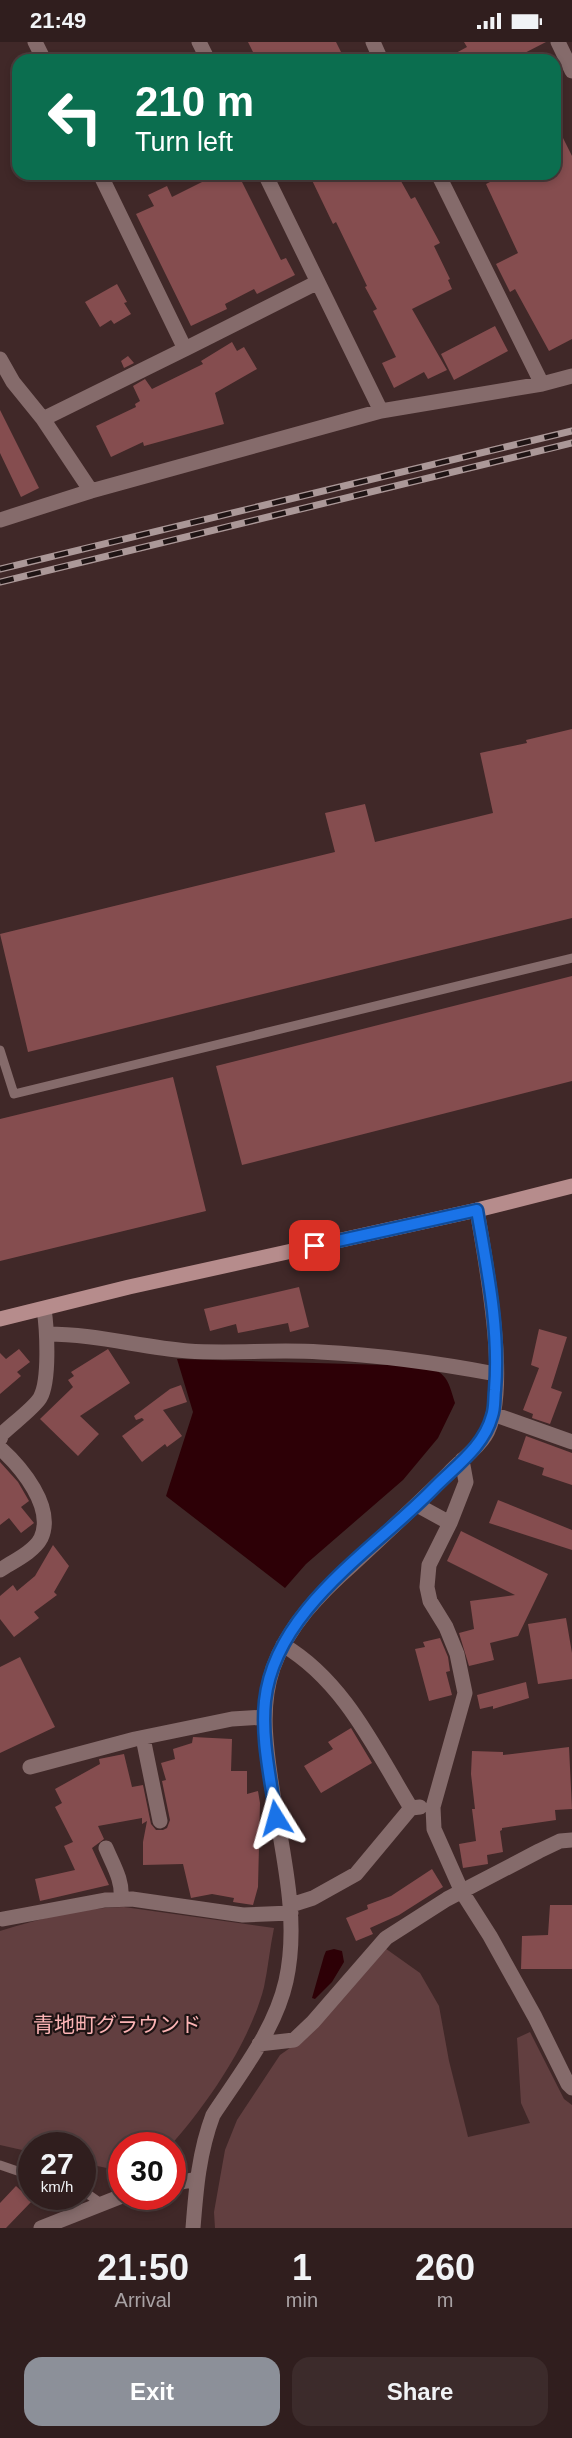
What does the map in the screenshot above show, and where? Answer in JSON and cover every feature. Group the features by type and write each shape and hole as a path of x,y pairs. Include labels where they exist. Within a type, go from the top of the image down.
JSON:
{"street":[{"path":"558,42 572,70"},
{"path":"103,180 184,349"},
{"path":"267,180 381,411"},
{"path":"441,180 542,384"},
{"path":"44,420 318,282"},
{"path":"0,359 13,382 44,420 91,491"},
{"path":"0,520 91,491 381,411 542,384 572,376"},
{"path":"0,1319 129,1287 477,1210 572,1186"},
{"path":"193,2228 201,2150 213,2115 259,2044 280,2002 291,1953 291,1909 266,1745 265,1700 273,1668 283,1644 301,1617 325,1589 417,1505 485,1436 493,1414 496,1374 495,1329 477,1210"},
{"path":"0,1438 40,1398 44,1381 47,1334 44,1309"},
{"path":"47,1334 73,1334 147,1347 187,1351 319,1352 446,1364 496,1374"},
{"path":"493,1414 572,1442"},
{"path":"0,1448 15,1462 33,1485 43,1519 41,1538 35,1546 0,1570"},
{"path":"462,1460 466,1482 450,1523 429,1565 427,1587 430,1601 446,1627 457,1654 465,1693 433,1807 434,1829 462,1892 501,1956 568,2085 572,2088"},
{"path":"417,1505 450,1523"},
{"path":"283,1644 323,1674 347,1704 411,1808"},
{"path":"30,1767 143,1738 232,1719 265,1717"},
{"path":"143,1738 160,1821"},
{"path":"2,1918 81,1903 121,1899 243,1915 291,1909 356,1874 411,1808 433,1807"},
{"path":"259,2044 294,2040 313,2022 386,1938 447,1899 560,1841 572,1840"},
{"path":"106,1848 119,1877 122,1889 121,1899"},
{"path":"186,2181 197,2179"},
{"path":"41,2228 108,2202"}],"lane":[{"path":"0,1050 14,1094 572,958"},
{"path":"0,2165 18,2171"},
{"path":"96,2200 102,2204"}],"green space":[{"name":"青地町グラウンド","path":"124,1907 274,1928 258,2008 238,2050 213,2091 181,2132 108,2132 108,2168 96,2166 96,2132 18,2132 18,2149 0,2145 0,1931 61,1914"},
{"path":"382,1946 420,1973 439,2006 449,2061 468,2137 530,2123 521,2103 517,2038 530,2032 564,2099 572,2105 572,2228 215,2228 214,2212 225,2150 237,2120 280,2055 297,2043"}],"shaded area":[{"path":"177,1359 421,1366 436,1371 445,1378 455,1403 438,1438 403,1480 306,1564 285,1588 166,1496 193,1412"},
{"path":"334,1949 342,1951 344,1962 332,1982 315,1999 312,1998 326,1951"}],"building":[{"path":"248,42 336,42 342,54 254,54"},
{"path":"464,42 546,42 523,54 454,54 467,47"},
{"path":"561,134 572,156 572,339 549,351 515,289 510,292 496,264 518,253 486,184 494,180 561,180"},
{"path":"206,180 241,180 281,260 286,258 295,275 257,294 254,289 225,304 227,309 191,326 136,214 154,206 148,195 167,186 172,197"},
{"path":"312,180 400,180 411,199 415,197 440,243 434,246 450,279 448,280 452,289 412,309 447,370 428,379 424,372 394,388 382,363 396,357 373,311 377,309 365,287 367,286 336,222 333,224"},
{"path":"117,284 131,314 114,324 111,320 100,327 85,302"},
{"path":"495,326 508,351 454,380 441,354"},
{"path":"232,342 237,351 244,347 257,369 215,393 224,424 144,446 143,442 111,457 96,426 136,407 135,404 140,401 133,386 145,379 152,389 203,364 201,361"},
{"path":"128,356 134,363 124,368 121,361"},
{"path":"0,410 39,488 21,497 0,453"},
{"path":"572,729 572,918 28,1052 0,934 335,852 325,813 365,804 375,842 493,813 480,753 527,743 526,740"},
{"path":"572,976 572,1081 242,1165 216,1066"},
{"path":"173,1077 206,1211 0,1261 0,1119"},
{"path":"299,1287 309,1327 290,1332 288,1323 238,1333 236,1324 210,1331 204,1309"},
{"path":"539,1329 567,1337 551,1388 562,1392 550,1424 532,1418 533,1414 523,1410 539,1368 531,1365"},
{"path":"19,1349 30,1362 17,1372 21,1376 0,1394 0,1353 6,1359"},
{"path":"108,1349 130,1383 80,1416 99,1434 78,1456 40,1419 73,1387 68,1380 74,1376 71,1372"},
{"path":"181,1385 187,1402 163,1410 182,1436 167,1447 165,1444 142,1462 122,1436 144,1420 142,1418 136,1420 134,1416 170,1389"},
{"path":"526,1436 572,1453 572,1485 542,1475 544,1468 518,1459"},
{"path":"0,1462 18,1482 29,1501 21,1507 34,1523 21,1533 9,1518 0,1525"},
{"path":"498,1500 572,1530 572,1550 489,1523"},
{"path":"461,1531 548,1574 518,1636 490,1643 494,1660 469,1666 459,1633 474,1629 470,1601 515,1595 447,1561"},
{"path":"53,1545 69,1566 54,1592 57,1595 34,1612 39,1618 14,1637 0,1619 0,1596 13,1585 17,1591 35,1576"},
{"path":"566,1618 572,1653 572,1679 538,1684 528,1624"},
{"path":"440,1638 448,1657 450,1671 446,1672 452,1695 429,1701 415,1649 425,1647 423,1642"},
{"path":"20,1657 55,1727 0,1753 0,1667"},
{"path":"526,1682 529,1698 493,1709 493,1706 480,1709 477,1695"},
{"path":"351,1728 372,1763 321,1793 304,1766 333,1749 328,1742"},
{"path":"193,1737 232,1739 231,1771 247,1771 247,1794 258,1791 260,1803 258,1887 253,1905 233,1902 234,1898 212,1894 191,1898 183,1864 143,1865 143,1842 147,1821 142,1824 142,1818 98,1826 104,1839 92,1848 109,1885 40,1901 35,1879 75,1870 64,1846 73,1842 55,1807 62,1803 55,1789 100,1764 99,1759 124,1754 132,1787 143,1785 151,1824 156,1830 163,1830 167,1828 170,1820 162,1781 166,1780 161,1763 175,1759 173,1749 192,1743"},
{"path":"569,1747 572,1809 555,1810 556,1820 502,1828 500,1831 503,1852 487,1855 488,1864 463,1868 459,1844 476,1841 472,1809 475,1809 471,1774 472,1751 503,1752 503,1755"},
{"path":"432,1869 443,1887 399,1915 370,1928 373,1934 356,1941 346,1918 368,1909 367,1905 391,1896"},
{"path":"550,1905 572,1905 572,1969 521,1969 522,1936 548,1935"},
{"path":"16,2186 18,2188 18,2210 23,2210 6,2228 0,2228 0,2203"}],"railway":[{"path":"0,569 572,431"},
{"path":"0,582 572,443"}],"route":[{"path":"276,1818 264,1734 265,1700 273,1668 283,1644 301,1617 325,1589 417,1505 485,1436 493,1414 496,1374 495,1329 477,1210 315,1246"}]}
